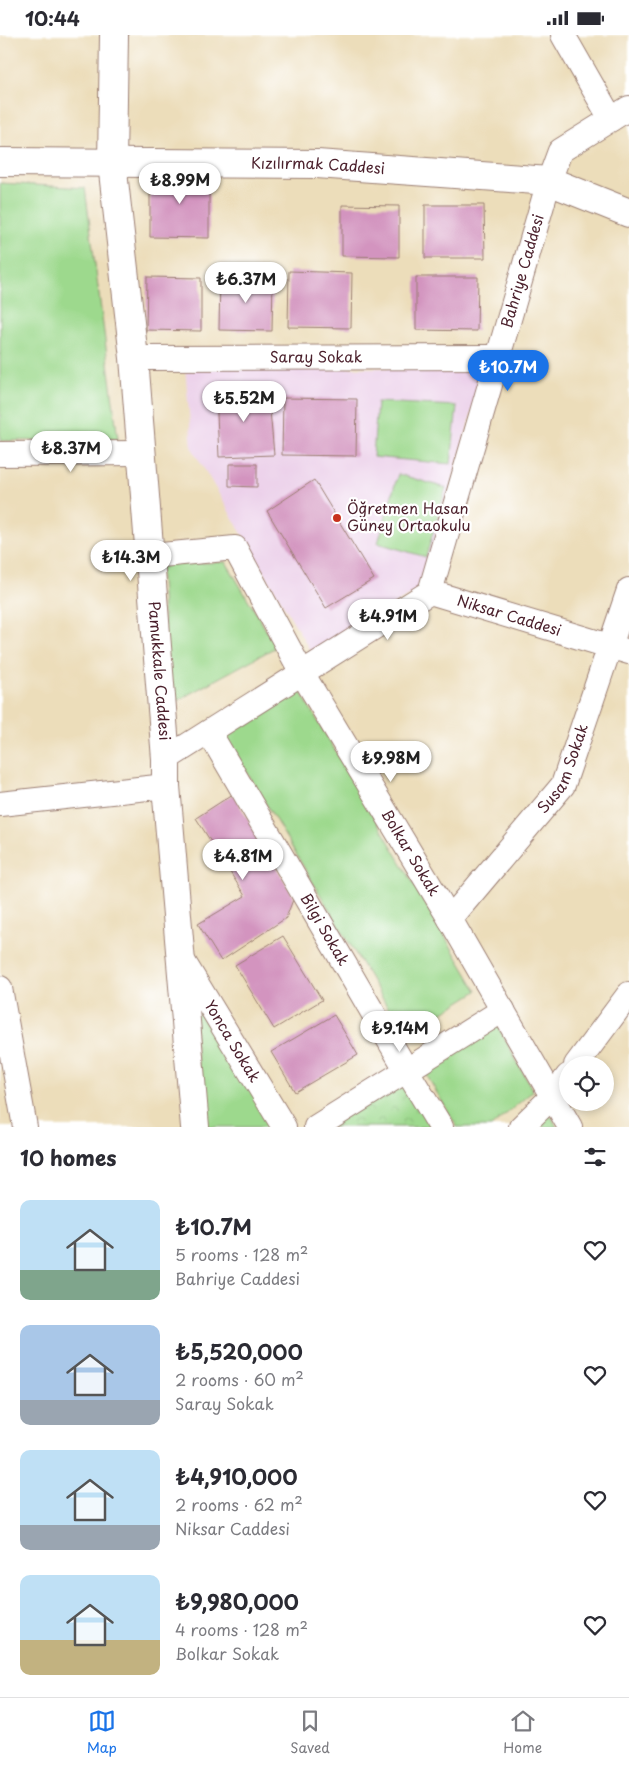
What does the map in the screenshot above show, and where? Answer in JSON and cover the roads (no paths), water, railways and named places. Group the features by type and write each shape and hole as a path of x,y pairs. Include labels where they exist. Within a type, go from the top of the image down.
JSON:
{"street":[{"name":"Pamukkale Caddesi","path":"114,35 112,163 134,358 166,759 166,787 195,1127"},
{"path":"563,35 620,113"},
{"name":"Bahriye Caddesi","path":"430,592 549,181 560,151 620,113"},
{"name":"Kızılırmak Caddesi","path":"0,162 317,164 549,181 629,213"},
{"name":"Saray Sokak","path":"134,358 498,357"},
{"path":"0,454 141,453"},
{"name":"Bolkar Sokak","path":"150,556 235,548 302,673 450,919 570,1127"},
{"name":"Susam Sokak","path":"450,919 563,785 619,649 629,590"},
{"path":"166,759 430,592"},
{"name":"Niksar Caddesi","path":"430,592 619,649"},
{"name":"Bilgi Sokak","path":"209,732 406,1071 441,1127"},
{"path":"0,804 166,787"},
{"name":"Yonca Sokak","path":"180,956 284,1127"},
{"path":"0,988 25,1127"},
{"path":"583,1056 629,993"},
{"path":"316,1127 503,1009"},
{"path":"521,1127 559,1088"}],"place":[{"name":"Öğretmen Hasan Güney Ortaokulu","path":"337,518"}]}
